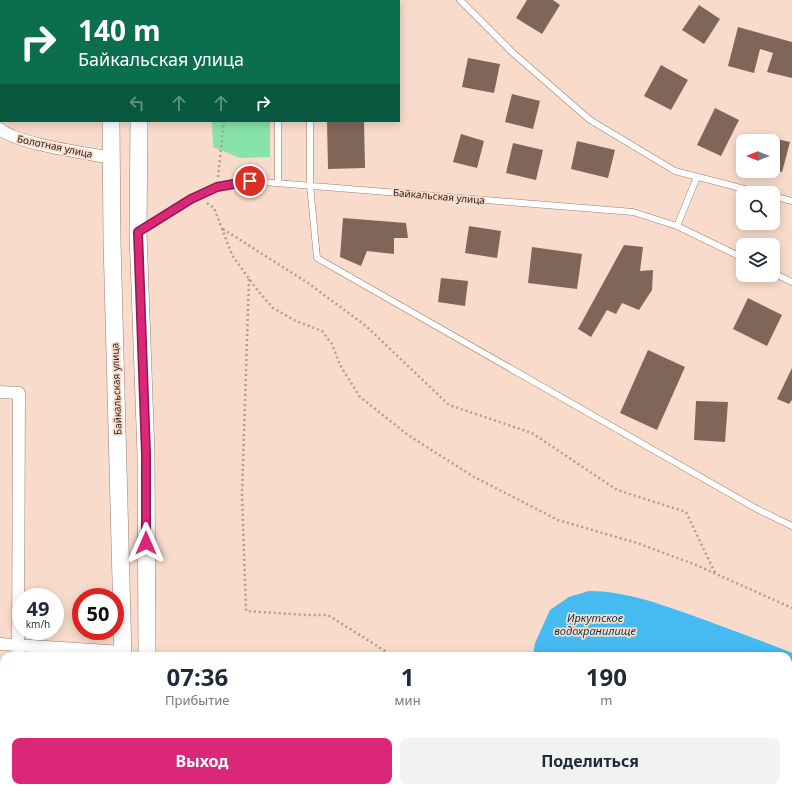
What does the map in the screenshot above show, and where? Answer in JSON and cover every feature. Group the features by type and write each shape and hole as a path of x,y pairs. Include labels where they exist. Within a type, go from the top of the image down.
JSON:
{"main road":[{"name":"Байкальская улица","path":"112,122 112,241 123,652"},
{"path":"139,122 138,232 146,454 147,652"}],"street":[{"name":"Болотная улица","path":"0,129 4,133 25,141 112,158"},
{"path":"0,392 19,393 18,650"},
{"path":"0,644 18,650 70,652"}],"lane":[{"path":"460,0 513,53 590,120 675,171 736,187"},
{"path":"278,122 278,183"},
{"path":"310,122 310,185 318,258 757,509 792,526"},
{"path":"677,226 697,177"},
{"name":"Байкальская улица","path":"138,232 191,199 217,187 250,181 633,212 677,226 736,255"},
{"path":"780,198 792,201"},
{"path":"780,276 792,282"}],"path":[{"path":"217,187 224,122"},
{"path":"191,199 203,201 214,208 232,255 258,291 273,308 296,321 322,331 332,344 340,365 360,397 408,435 474,477 558,520 637,543 715,574 792,608"},
{"path":"222,228 308,283 366,326 450,405 532,433 617,490 686,512 715,574"},
{"path":"249,278 242,494 246,611 306,616 328,616 386,652"}],"green space":[{"path":"212,122 270,122 270,157 240,158 213,147"}],"water":[{"name":"Иркутское водохранилище","path":"589,591 616,593 629,596 655,603 789,652 534,652 535,643 550,610 569,597"}],"building":[{"path":"527,0 553,0 560,5 542,34 516,18"},
{"path":"699,5 720,19 704,44 682,30"},
{"path":"738,27 792,42 792,78 767,72 773,53 760,49 754,73 728,66"},
{"path":"468,58 500,64 494,93 462,87"},
{"path":"661,65 688,80 671,110 644,96"},
{"path":"512,94 540,101 533,129 505,122"},
{"path":"715,108 739,120 721,156 697,145"},
{"path":"327,122 364,122 365,168 328,169"},
{"path":"461,134 484,141 477,168 453,162"},
{"path":"780,140 790,142 782,172 780,171"},
{"path":"577,141 615,150 608,178 571,169"},
{"path":"513,143 543,150 536,180 506,173"},
{"path":"343,218 406,223 408,238 394,238 394,254 367,251 361,266 340,257"},
{"path":"469,226 501,231 497,258 465,253"},
{"path":"624,245 643,247 640,271 653,270 652,290 639,310 622,303 616,314 607,310 591,337 578,329"},
{"path":"532,247 582,254 577,289 528,283"},
{"path":"441,278 468,281 465,306 438,302"},
{"path":"748,298 782,315 767,346 733,329"},
{"path":"648,350 685,367 657,430 620,413"},
{"path":"792,368 792,400 789,404 777,399"},
{"path":"696,401 728,402 725,442 694,440"}],"route":[{"path":"146,543 146,454 138,232 191,199 217,187 250,181"}]}
